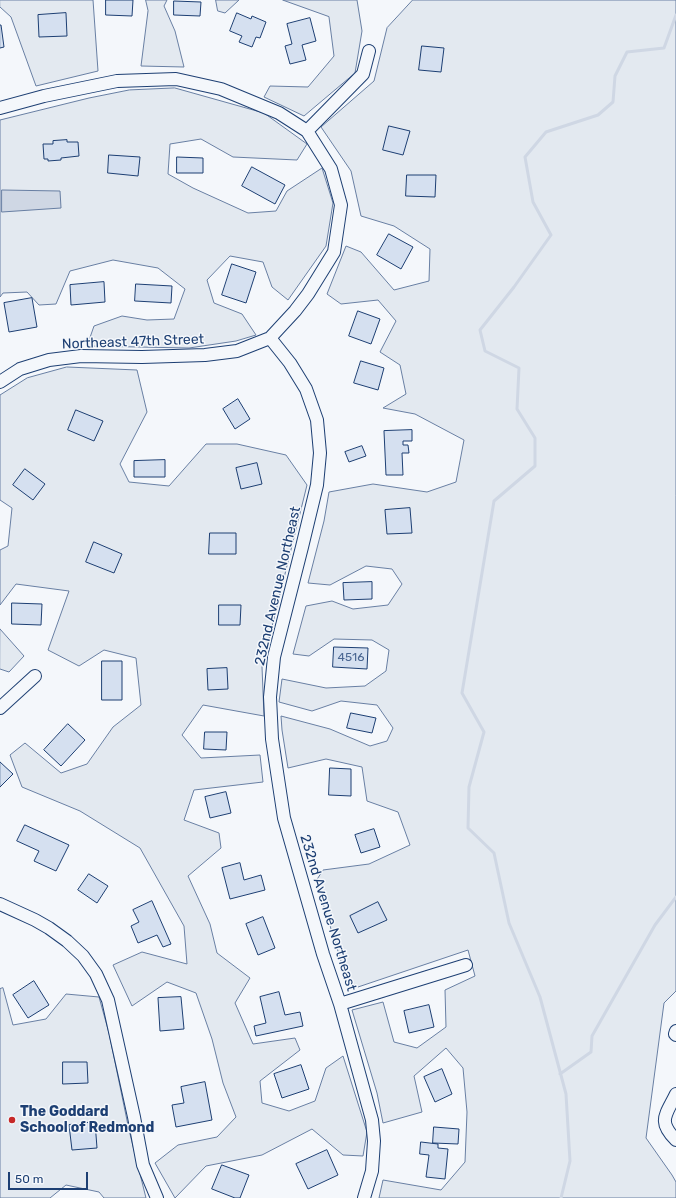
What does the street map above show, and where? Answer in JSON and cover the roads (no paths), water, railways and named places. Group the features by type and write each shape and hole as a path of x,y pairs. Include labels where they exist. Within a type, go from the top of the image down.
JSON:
{"street":[{"path":"307,130 363,74 369,51"},
{"path":"0,108 44,96 117,81 176,79 221,90 279,113 307,130 331,169 341,205 334,252 308,294 295,311 270,338"},
{"name":"Northeast 47th Street","path":"0,382 20,370 49,360 81,356 142,357 205,355 238,351 270,338"},
{"name":"232nd Avenue Northeast","path":"270,338 290,363 306,389 317,420 320,453 316,485 274,658 270,696 272,739 284,818 318,939 340,1004 372,1120 374,1141 372,1171 364,1198"},
{"path":"0,708 35,676"},
{"path":"0,904 35,920 67,941 83,956 96,974 108,1000 143,1165 157,1198"},
{"path":"340,1004 466,966"},
{"path":"676,1031 676,1035"},
{"path":"676,1094 664,1120 666,1129 676,1140"}],"waterway":[{"path":"561,1198 570,1161 566,1094 540,997 509,923 494,853 468,828 469,787 484,732 462,693 494,501 535,466 535,438 517,409 519,368 485,351 480,330 514,287 551,235 533,202 525,157 546,132 598,115 613,102 615,76 627,52 664,48 676,15"},
{"path":"560,1074 591,1052 592,1036 655,925 676,897"}],"place":[{"name":"The Goddard School of Redmond","path":"12,1120"}]}
